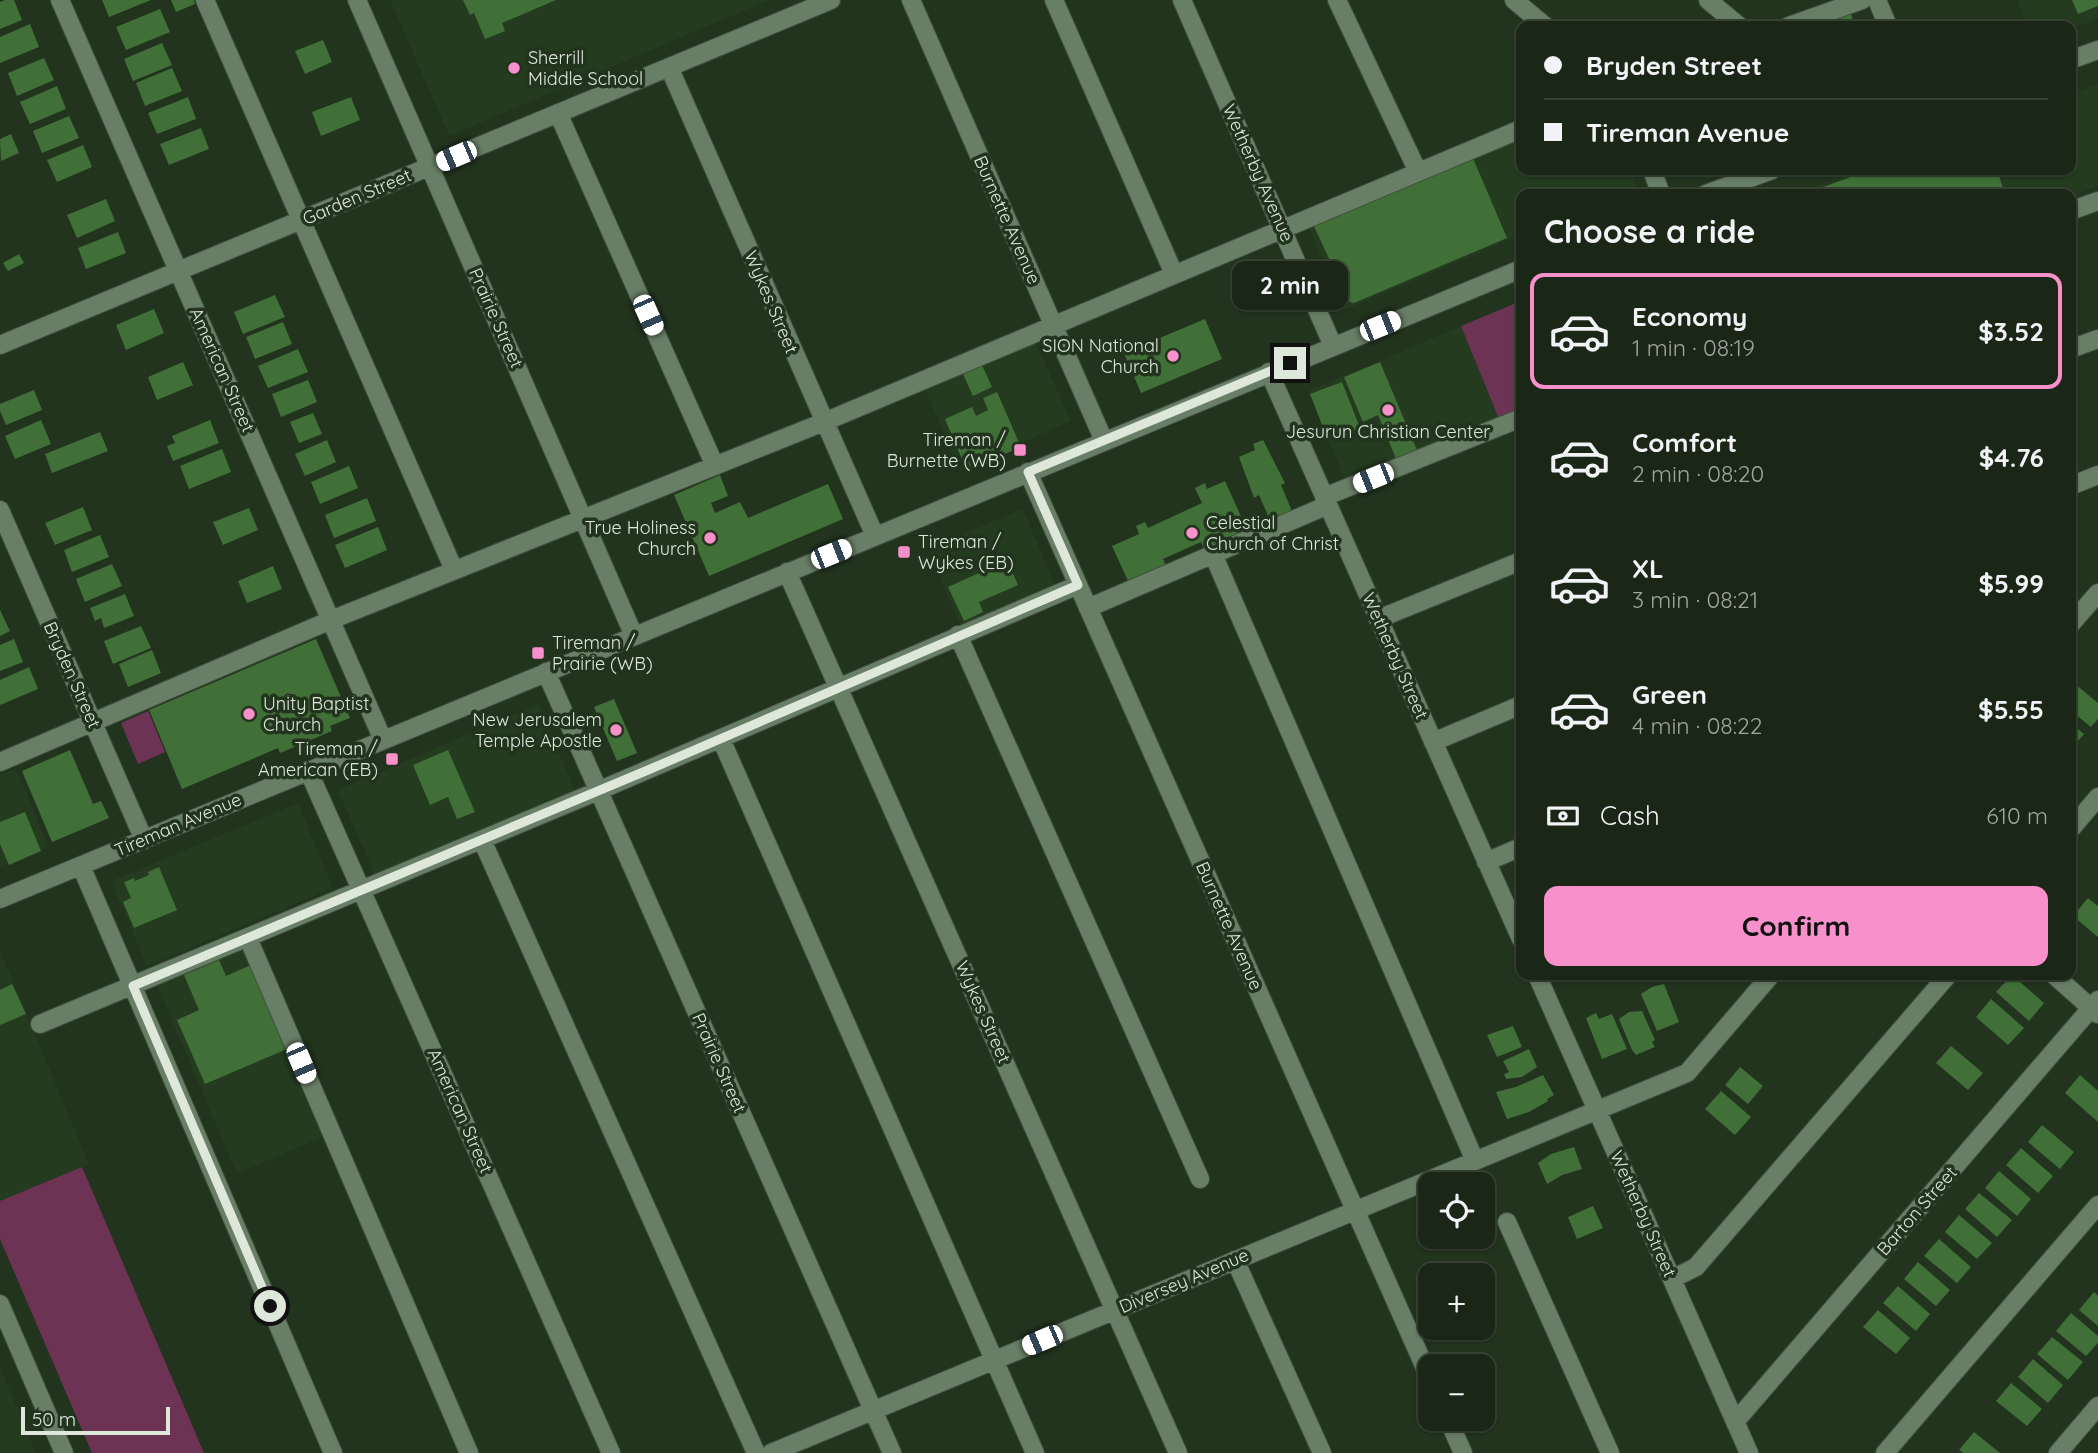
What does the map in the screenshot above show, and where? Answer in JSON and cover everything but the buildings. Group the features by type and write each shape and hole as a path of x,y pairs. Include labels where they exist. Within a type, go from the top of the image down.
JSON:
{"street":[{"name":"American Street","path":"60,0 383,740"},
{"path":"205,0 454,570"},
{"name":"Prairie Street","path":"357,0 634,636"},
{"name":"Garden Street","path":"0,345 831,0"},
{"name":"Burnette Avenue","path":"911,0 1104,441"},
{"path":"1054,0 1174,274"},
{"name":"Wetherby Avenue","path":"1182,0 1333,346"},
{"path":"1337,0 1418,172"},
{"path":"1514,0 1539,21"},
{"path":"1708,0 1733,21"},
{"path":"1803,21 1862,0"},
{"path":"1877,0 1886,21"},
{"path":"2076,58 2098,50"},
{"name":"Wykes Street","path":"669,67 875,536"},
{"path":"558,113 715,466"},
{"path":"0,762 331,620 824,422 1516,131"},
{"path":"1720,189 1758,175"},
{"path":"2076,209 2098,201"},
{"name":"Tireman Avenue","path":"0,899 1516,271"},
{"path":"2076,347 2098,339"},
{"name":"Wetherby Street","path":"1269,372 1516,928"},
{"path":"1088,608 1326,501 1516,420"},
{"name":"Burnette Avenue","path":"1028,472 1419,1354"},
{"path":"2076,484 2098,475"},
{"name":"Bryden Street","path":"0,510 144,840"},
{"path":"1213,554 1475,1161"},
{"path":"1378,620 1516,563"},
{"name":"Wykes Street","path":"787,572 1178,1453"},
{"path":"40,1024 721,739 1078,585"},
{"path":"2076,618 2098,593"},
{"path":"958,635 1200,1179"},
{"name":"Prairie Street","path":"546,673 892,1453"},
{"path":"1433,742 1516,707"},
{"path":"721,739 1035,1453"},
{"name":"American Street","path":"309,770 611,1453"},
{"path":"2076,823 2098,797"},
{"path":"482,839 756,1453"},
{"path":"1486,862 1516,849"},
{"path":"81,866 333,1453"},
{"path":"248,937 469,1453"},
{"name":"Wetherby Street","path":"1539,980 1749,1453"},
{"name":"Diversey Avenue","path":"771,1453 1687,1073 1767,980"},
{"path":"1672,1279 1696,1267 1944,980"},
{"path":"2061,980 2096,1007"},
{"name":"Barton Street","path":"1735,1422 2096,1007"},
{"path":"1885,1453 2098,1205"},
{"path":"1507,1222 1610,1453"},
{"path":"1235,1260 1322,1453"},
{"path":"0,1304 64,1453"},
{"path":"2058,1453 2098,1406"},
{"path":"1453,1431 1463,1453"}],"shaded area":[{"name":"Sherrill Middle School","path":"390,0 769,0 449,136"},
{"path":"2017,0 2098,0 2098,19 2076,27 2076,21 2025,21"},
{"path":"2098,84 2098,186 2076,195 2076,189 1808,189 1848,175 2076,175 2076,92"},
{"path":"1516,139 1516,175 1633,175 1637,185 1628,189 1516,189 1516,237 1344,310 1308,226"},
{"path":"1516,303 1516,412 1499,419 1461,326"},
{"path":"1461,326 1499,419 1346,482 1308,391"},
{"path":"1035,341 1071,421 960,470 925,390"},
{"path":"1023,509 1056,587 961,627 928,549"},
{"path":"538,704 576,792 376,878 338,790"},
{"path":"148,711 165,752 138,764 121,723"},
{"path":"16,768 49,847 0,867 0,775"},
{"path":"298,803 333,888 147,966 111,881"},
{"path":"242,947 322,1137 237,1174 156,983"},
{"path":"0,950 89,1164 0,1201"},
{"path":"82,1167 204,1453 92,1453 0,1239 0,1201"},
{"path":"0,1367 36,1453 0,1453"}],"place":[{"name":"Sherrill Middle School","path":"514,68"},
{"name":"SION National Church","path":"1173,356"},
{"name":"Jesurun Christian Center","path":"1388,410"},
{"name":"Tireman / Burnette (WB)","path":"1020,450"},
{"name":"Celestial Church of Christ","path":"1192,533"},
{"name":"True Holiness Church","path":"710,538"},
{"name":"Tireman / Wykes (EB)","path":"904,552"},
{"name":"Tireman / Prairie (WB)","path":"538,653"},
{"name":"Unity Baptist Church","path":"249,714"},
{"name":"New Jerusalem Temple Apostle","path":"616,730"},
{"name":"Tireman / American (EB)","path":"392,759"}],"route":[{"path":"270,1306 133,986 361,888 648,770 1078,585 1028,472 1290,363"}]}
